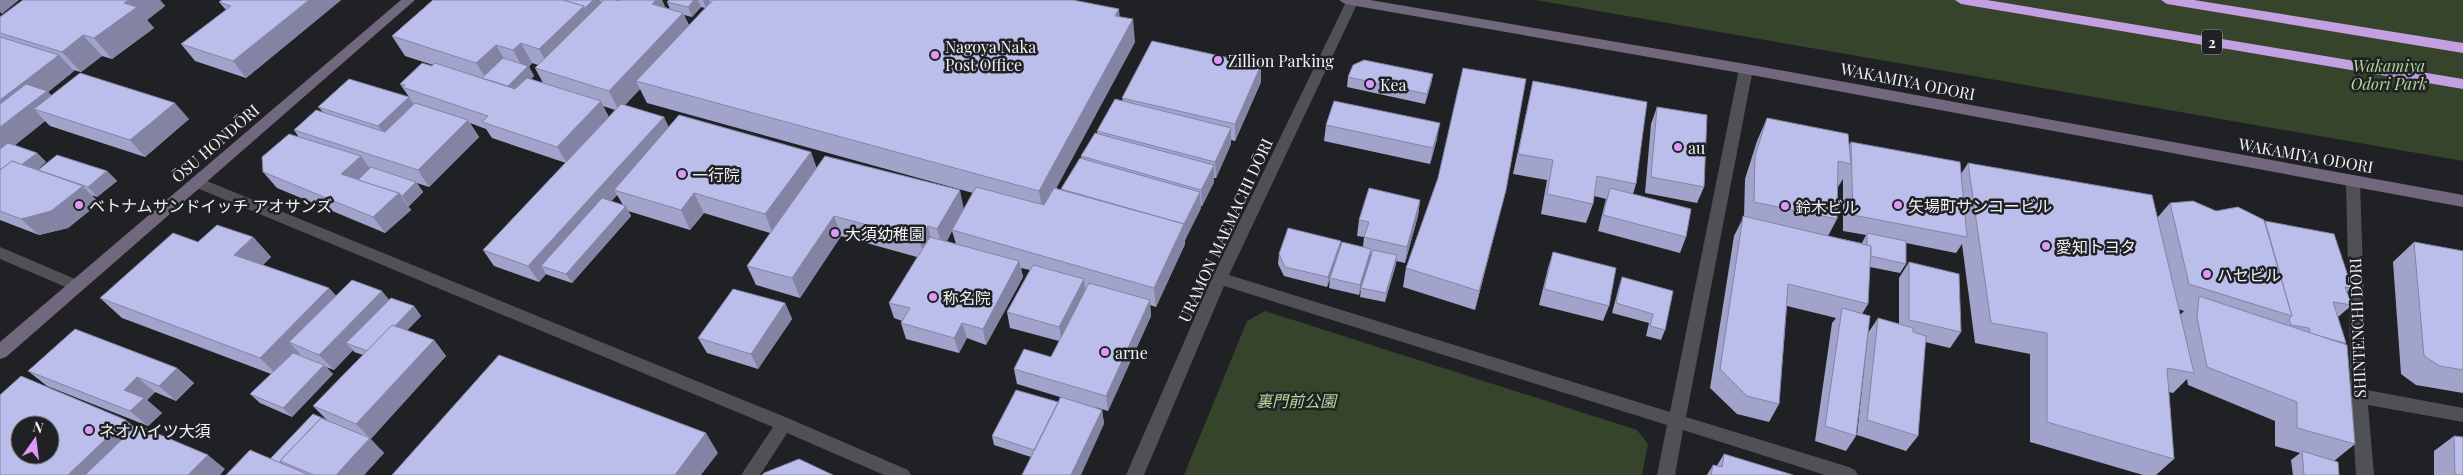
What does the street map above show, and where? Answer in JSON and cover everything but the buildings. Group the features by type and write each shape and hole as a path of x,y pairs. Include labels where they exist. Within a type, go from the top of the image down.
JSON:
{"highway":[{"name":"2","path":"1961,0 2463,84"},
{"name":"2","path":"2168,0 2463,48"}],"street":[{"name":"ŌSU HONDŌRI","path":"0,352 75,285 409,0"},
{"name":"WAKAMIYA ODORI","path":"1350,0 1746,69 2463,201"},
{"name":"URAMON MAEMACHI DŌRI","path":"1135,475 1220,278 1350,0"},
{"path":"1666,475 1746,69"},
{"path":"197,182 784,424 902,475"},
{"name":"SHINTENCHI DŌRI","path":"2353,182 2359,396 2365,475"},
{"path":"0,253 75,285"},
{"path":"1220,278 1849,475"},
{"path":"2359,396 2463,415"},
{"path":"750,475 784,424"}],"green space":[{"name":"Wakamiya Odori Park","path":"1535,0 2463,0 2463,161"},
{"name":"裏門前公園","path":"1265,311 1637,430 1648,444 1642,475 1184,475 1247,321"}],"place":[{"name":"Nagoya Naka Post Office","path":"935,55"},
{"name":"Zillion Parking","path":"1218,60"},
{"name":"Kea","path":"1370,84"},
{"name":"au","path":"1678,147"},
{"name":"一行院","path":"682,174"},
{"name":"ベトナムサンドイッチ アオサンズ","path":"79,205"},
{"name":"矢場町サンコービル","path":"1898,205"},
{"name":"鈴木ビル","path":"1785,206"},
{"name":"大須幼稚園","path":"835,233"},
{"name":"愛知トヨタ","path":"2046,246"},
{"name":"ハセビル","path":"2207,274"},
{"name":"称名院","path":"933,297"},
{"name":"arne","path":"1105,352"},
{"name":"ネオハイツ大須","path":"89,430"}]}
